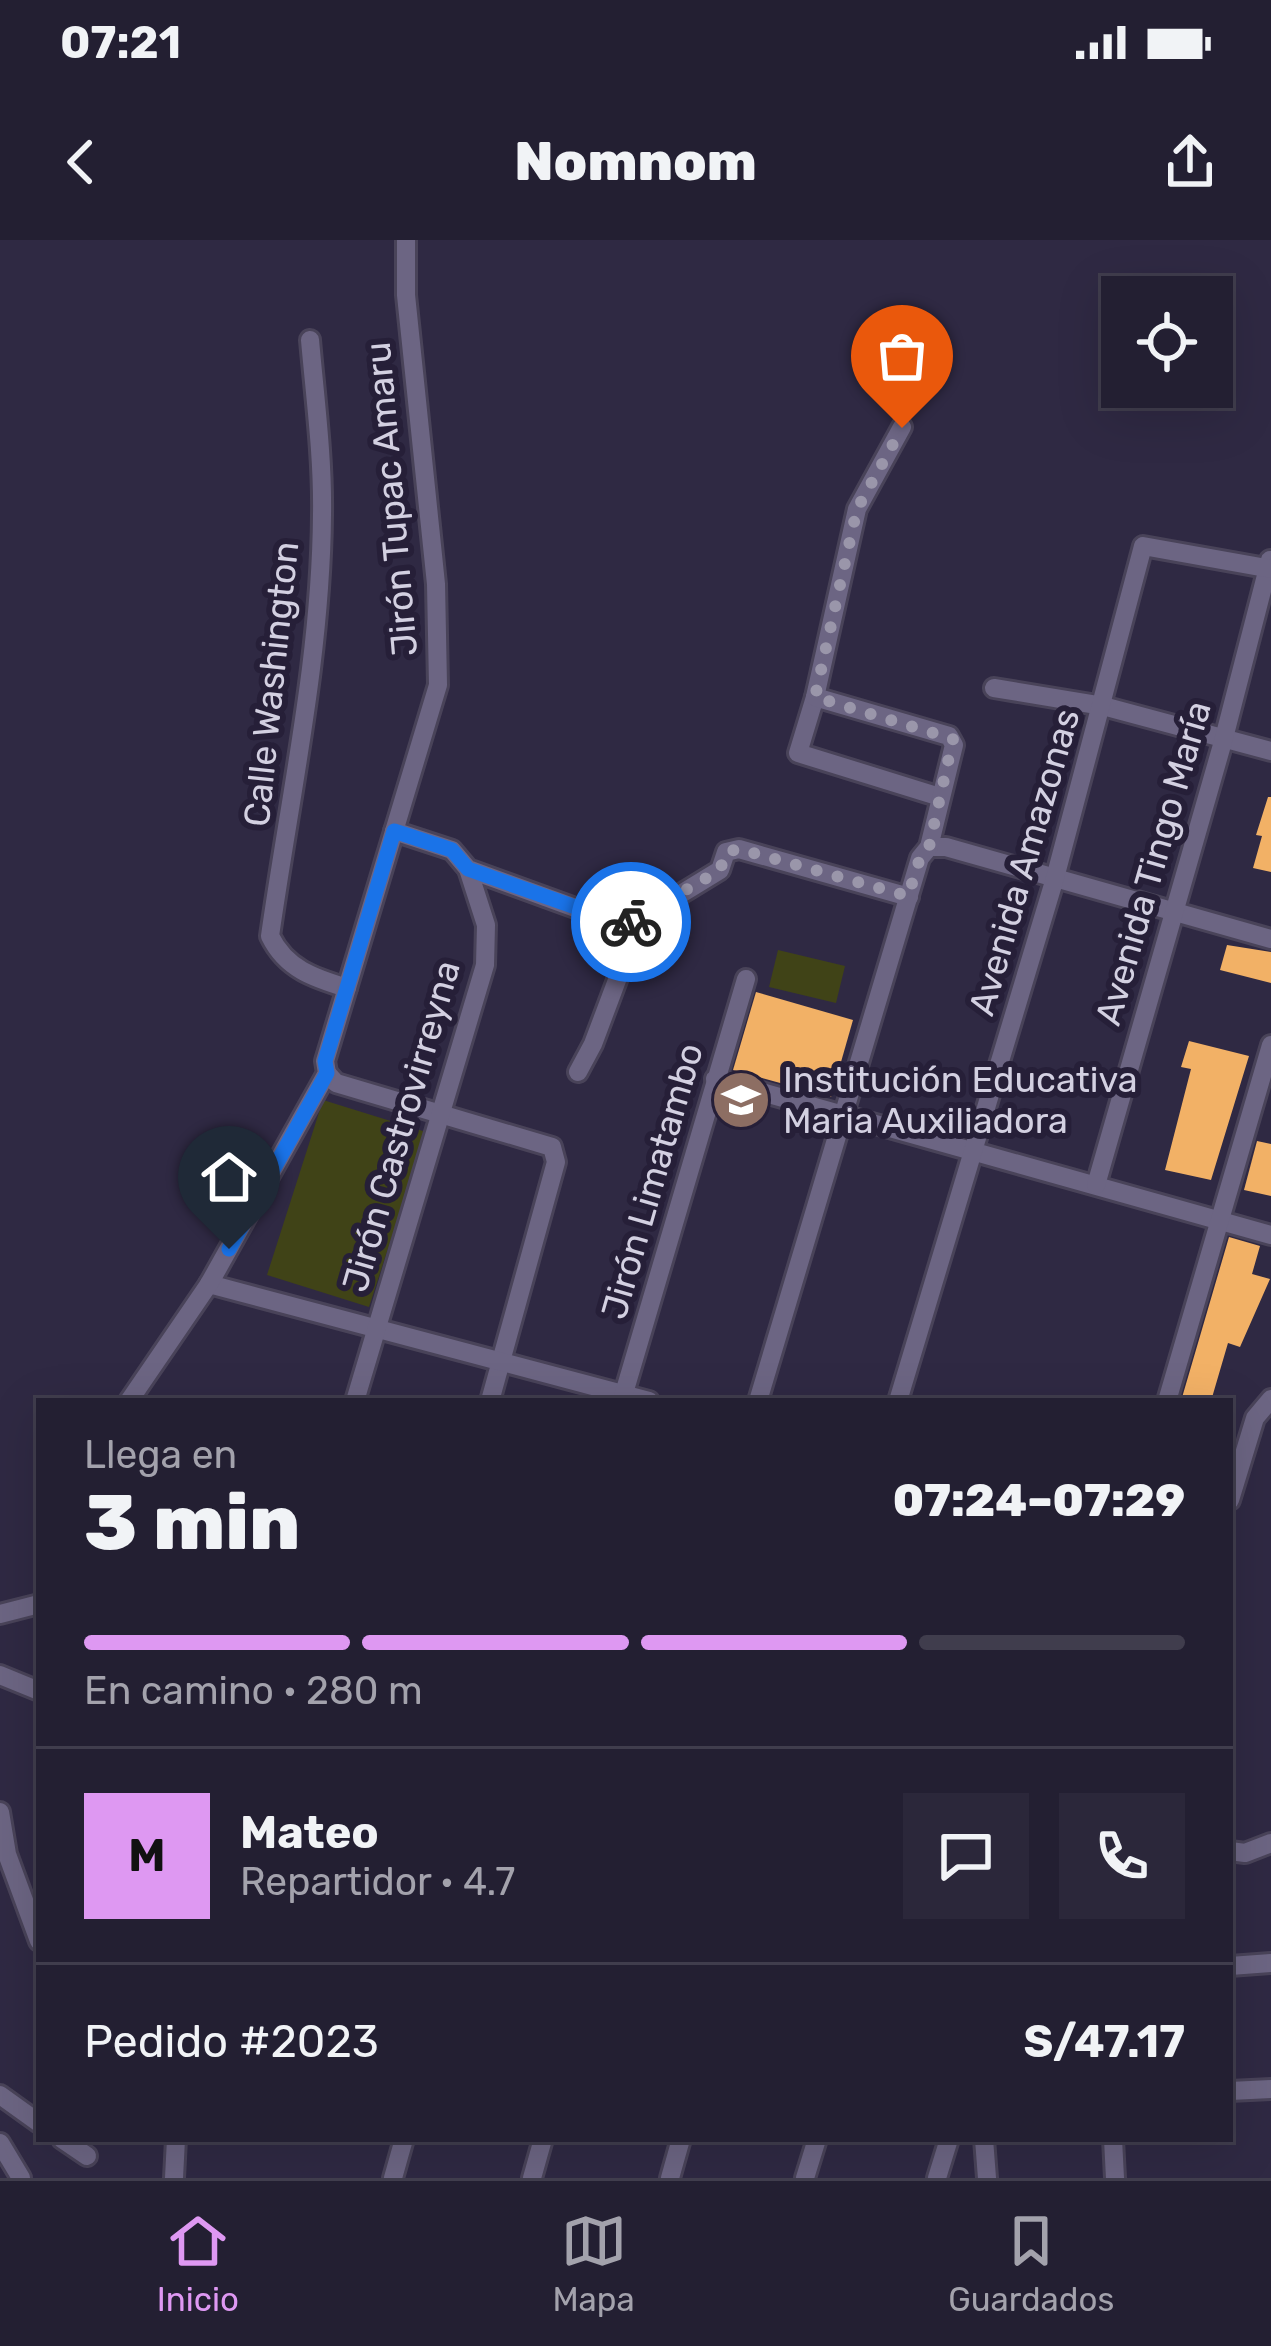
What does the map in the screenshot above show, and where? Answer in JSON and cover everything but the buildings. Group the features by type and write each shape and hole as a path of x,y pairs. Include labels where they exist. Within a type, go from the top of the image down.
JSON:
{"street":[{"name":"Jirón Tupac Amaru","path":"131,1398 209,1284 327,1073 325,1061 438,685 436,584 406,296 406,240"},
{"name":"Calle Washington","path":"310,340 322,511 319,572 303,745 270,936 280,954 308,976 347,988"},
{"path":"902,428 857,509 815,697 799,747 801,757 940,797"},
{"name":"Avenida Amazonas","path":"899,1398 1055,878 1143,546 1270,565"},
{"name":"Avenida Tingo María","path":"1096,1185 1270,565"},
{"path":"994,688 1103,706 1271,751"},
{"path":"759,1398 908,896 920,858 929,847 954,745 950,736 815,697"},
{"path":"394,831 452,850 468,869 578,908 605,925 640,919 720,870 726,852 739,849 908,896"},
{"path":"929,847 946,847 1271,939"},
{"name":"Jirón Castrovirreyna","path":"356,1398 485,965 486,925 468,869"},
{"path":"578,1072 640,919"},
{"name":"Jirón Limatambo","path":"623,1397 746,979"},
{"path":"1168,1398 1271,1045"},
{"path":"327,1073 336,1083 552,1147 556,1162 491,1398"},
{"path":"715,1079 1271,1235"},
{"path":"209,1284 502,1359 623,1397"},
{"path":"1233,1490 1255,1418 1271,1400"},
{"path":"0,1614 36,1605"},
{"path":"0,1675 36,1690"},
{"path":"0,1812 7,1855 36,1933"},
{"path":"1233,1851 1245,1853 1271,1843"},
{"path":"1233,1966 1271,1963"},
{"path":"1233,2091 1271,2089"},
{"path":"1,2101 36,2121"},
{"path":"66,2142 87,2156"},
{"path":"174,2178 176,2142"},
{"path":"393,2178 403,2142"},
{"path":"532,2178 542,2142"},
{"path":"670,2178 680,2142"},
{"path":"805,2178 816,2142"},
{"path":"937,2178 948,2142"},
{"path":"985,2142 987,2178"},
{"path":"1112,2142 1115,2178"},
{"path":"0,2143 21,2178"}],"green space":[{"path":"778,950 845,966 836,1003 769,987"},
{"path":"323,1100 426,1132 369,1307 267,1275"}],"way so far":[{"path":"631,922 720,870 726,852 739,849 908,896 920,858 929,847 953,739 815,697 857,509 902,428"}],"place":[{"name":"Institución Educativa Maria Auxiliadora","path":"741,1100"}],"route":[{"path":"229,1249 327,1073 325,1061 394,831 452,850 468,869 578,908 605,925 631,922"}]}
